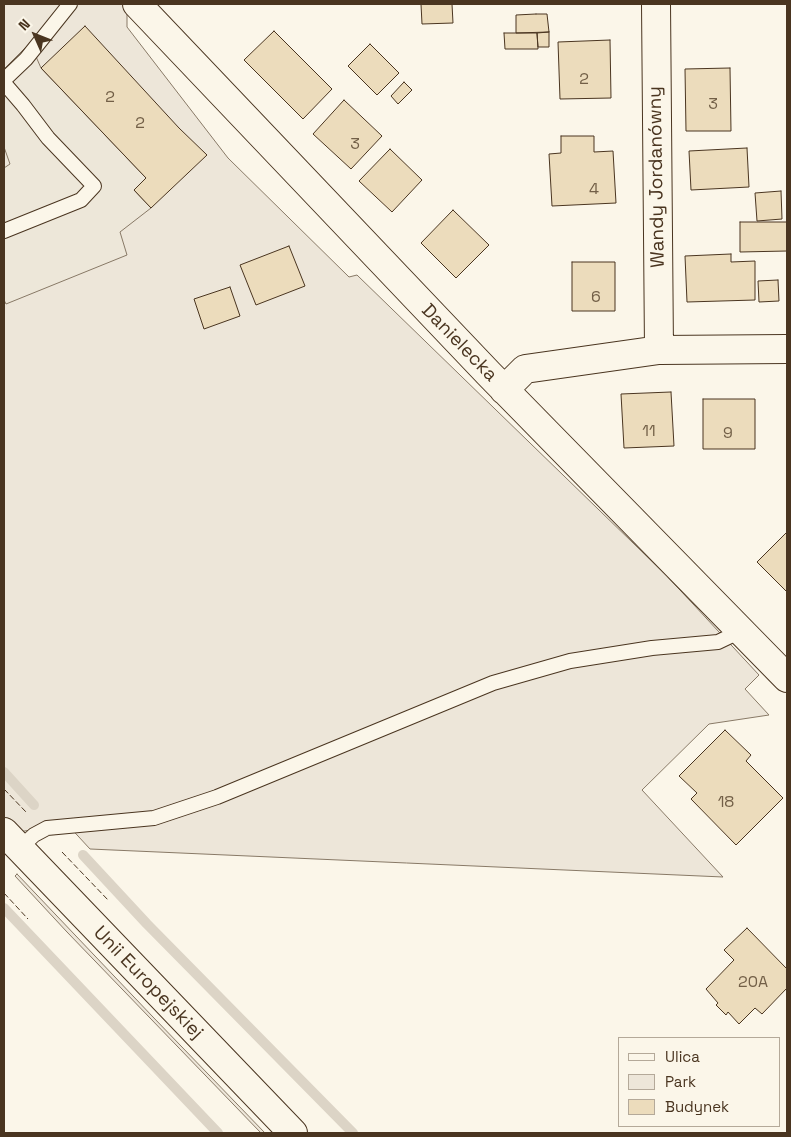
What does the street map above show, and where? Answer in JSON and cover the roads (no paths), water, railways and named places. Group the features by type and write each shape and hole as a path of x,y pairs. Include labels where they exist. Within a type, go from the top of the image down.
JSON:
{"street":[{"name":"Danielecka","path":"137,4 504,390 787,678"},
{"name":"Wandy Jordanówny","path":"656,4 660,350"},
{"path":"504,390 525,369 660,350 787,349"},
{"name":"Unii Europejskiej","path":"12,840 293,1133"}],"lane":[{"path":"4,231 81,200 94,186 48,138 4,81 26,59 70,4"},
{"path":"12,840 34,835 47,828 154,818 217,798 493,683 570,661 652,648 718,642 741,631"}],"waterway":[{"path":"4,772 34,805"},
{"path":"83,855 147,924 353,1133"},
{"path":"4,908 218,1133"}]}
